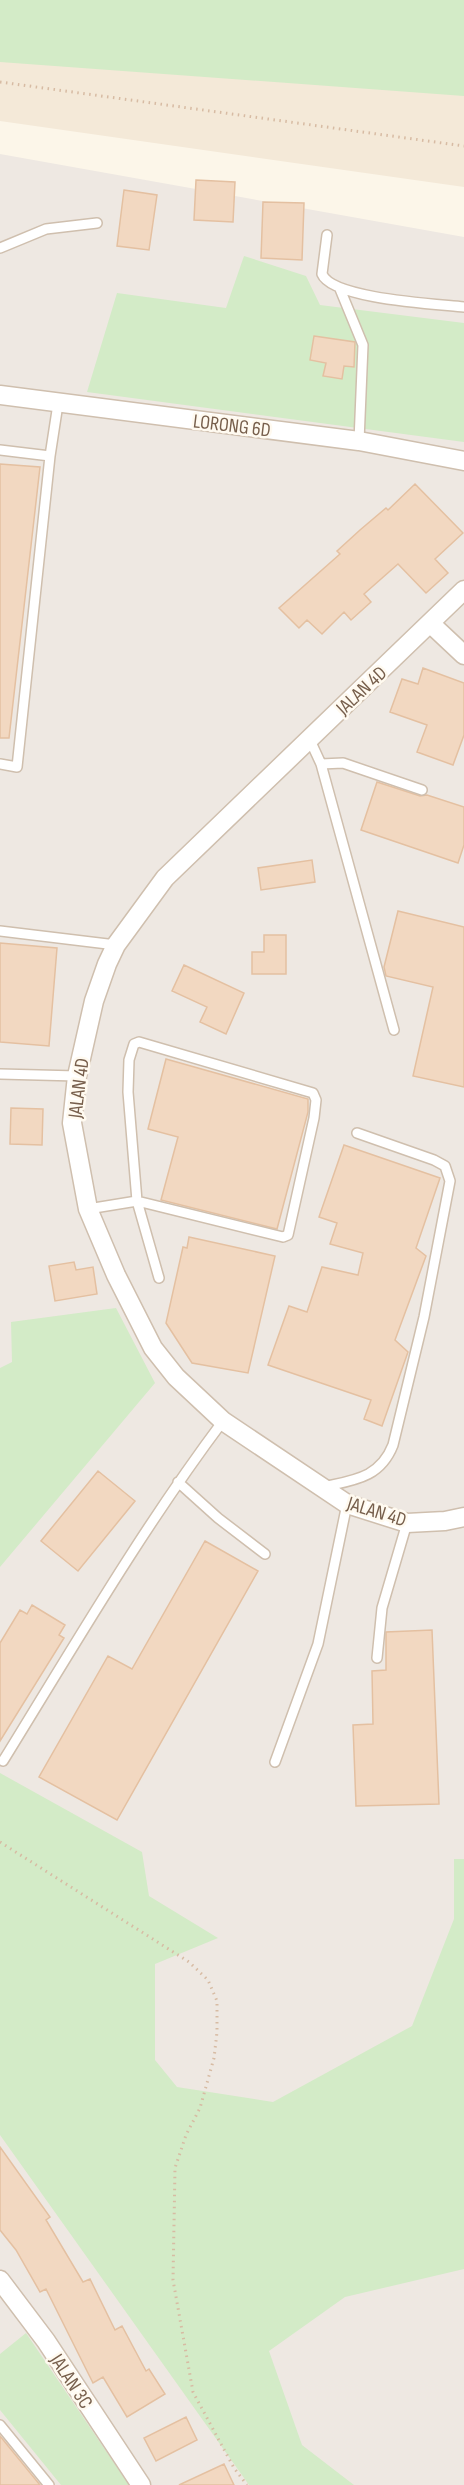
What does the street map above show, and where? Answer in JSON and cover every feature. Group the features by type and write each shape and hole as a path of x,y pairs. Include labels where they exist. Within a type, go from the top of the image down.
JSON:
{"street":[{"name":"LORONG 6D","path":"0,395 359,441 464,461"},
{"name":"JALAN 4D","path":"464,590 165,878 116,945 107,964 94,1002 77,1076 72,1122 88,1209 116,1275 153,1348 176,1377 223,1421 347,1504 406,1523 445,1521 464,1517"},
{"path":"431,624 464,655"},
{"name":"JALAN 3C","path":"0,2280 46,2341 141,2485"}],"lane":[{"path":"0,248 46,229 97,223"},
{"path":"327,235 322,274 324,279 340,290 464,307"},
{"path":"340,290 363,345 359,441"},
{"path":"0,764 17,767 50,456 58,404"},
{"path":"0,450 50,456"},
{"path":"309,738 321,764 394,1030"},
{"path":"321,764 343,762 422,790"},
{"path":"0,931 116,945"},
{"path":"88,1209 137,1200 283,1238 288,1235 314,1118 316,1100 313,1093 139,1042 134,1044 129,1060 128,1092 137,1200 159,1278"},
{"path":"0,1074 77,1076"},
{"path":"320,1488 353,1480 379,1469 387,1461 393,1445 424,1317 450,1181 445,1166 357,1133"},
{"path":"3,1761 177,1482 223,1421"},
{"path":"177,1482 218,1518 265,1554"},
{"path":"275,1762 318,1644 347,1504"},
{"path":"377,1658 382,1608 406,1523"},
{"path":"0,2425 50,2485"}],"path":[{"path":"0,82 464,146"},
{"path":"0,1842 189,1962 208,1980 216,2001 217,2032 200,2108 186,2135 176,2168 173,2280 193,2392 234,2468 247,2485"}],"shaded area":[{"path":"0,0 464,0 464,187 0,121"},
{"path":"0,154 464,237 464,2485 0,2485"}],"green space":[{"path":"0,0 464,0 464,96 0,62"},
{"path":"244,256 306,276 320,305 464,323 464,442 87,392 117,293 226,308"},
{"path":"116,1308 155,1383 0,1567 0,1368 12,1362 11,1322"},
{"path":"0,1773 142,1852 149,1896 218,1938 155,1964 155,2060 177,2087 273,2102 412,2026 454,1919 454,1859 464,1859 464,2269 345,2297 269,2351 302,2445 354,2485 249,2485 0,2135"},
{"path":"26,2333 129,2485 61,2485 0,2410 0,2354"}],"building":[{"path":"196,180 235,182 233,222 194,220"},
{"path":"124,190 157,195 149,250 117,246"},
{"path":"263,202 304,203 302,260 261,258"},
{"path":"314,336 355,342 354,367 344,366 342,379 323,376 326,363 310,360"},
{"path":"0,464 40,467 9,738 0,738"},
{"path":"415,484 463,533 435,559 448,573 426,593 398,564 364,594 371,602 351,620 344,612 322,634 307,620 299,628 279,608 340,554 337,551 360,530 386,508 388,510"},
{"path":"423,668 464,683 464,735 453,765 417,752 427,725 390,712 402,679 418,684"},
{"path":"377,782 464,807 464,845 458,863 361,830"},
{"path":"312,860 315,882 261,890 258,868"},
{"path":"398,911 464,927 464,1087 413,1076 433,987 386,976 384,967"},
{"path":"264,935 286,935 286,974 252,974 252,952 264,952"},
{"path":"0,943 57,948 49,1046 0,1042"},
{"path":"184,965 244,993 226,1034 200,1022 207,1007 172,991"},
{"path":"166,1059 308,1099 308,1112 277,1229 161,1200 178,1137 148,1129"},
{"path":"11,1108 43,1109 42,1145 10,1144"},
{"path":"344,1145 440,1178 416,1248 426,1256 395,1340 408,1352 382,1426 364,1419 371,1400 268,1365 289,1306 307,1312 322,1267 358,1275 363,1253 330,1244 337,1223 319,1217"},
{"path":"189,1237 275,1256 248,1373 192,1363 166,1323 183,1247 187,1248"},
{"path":"74,1262 76,1270 93,1267 97,1294 55,1301 49,1266"},
{"path":"98,1471 135,1501 78,1571 41,1541"},
{"path":"205,1541 258,1571 117,1820 39,1777 108,1656 132,1669"},
{"path":"32,1605 65,1625 59,1635 64,1638 0,1741 0,1643 20,1610 27,1614"},
{"path":"432,1630 439,1804 356,1806 353,1725 373,1724 372,1671 386,1670 386,1632"},
{"path":"0,2147 50,2217 46,2220 83,2282 90,2279 115,2330 122,2326 146,2371 149,2369 165,2394 127,2417 103,2377 93,2383 46,2289 40,2292 16,2250 0,2230"},
{"path":"186,2417 197,2440 156,2461 144,2438"},
{"path":"0,2436 40,2485 0,2485"},
{"path":"224,2464 234,2485 179,2485"}]}
